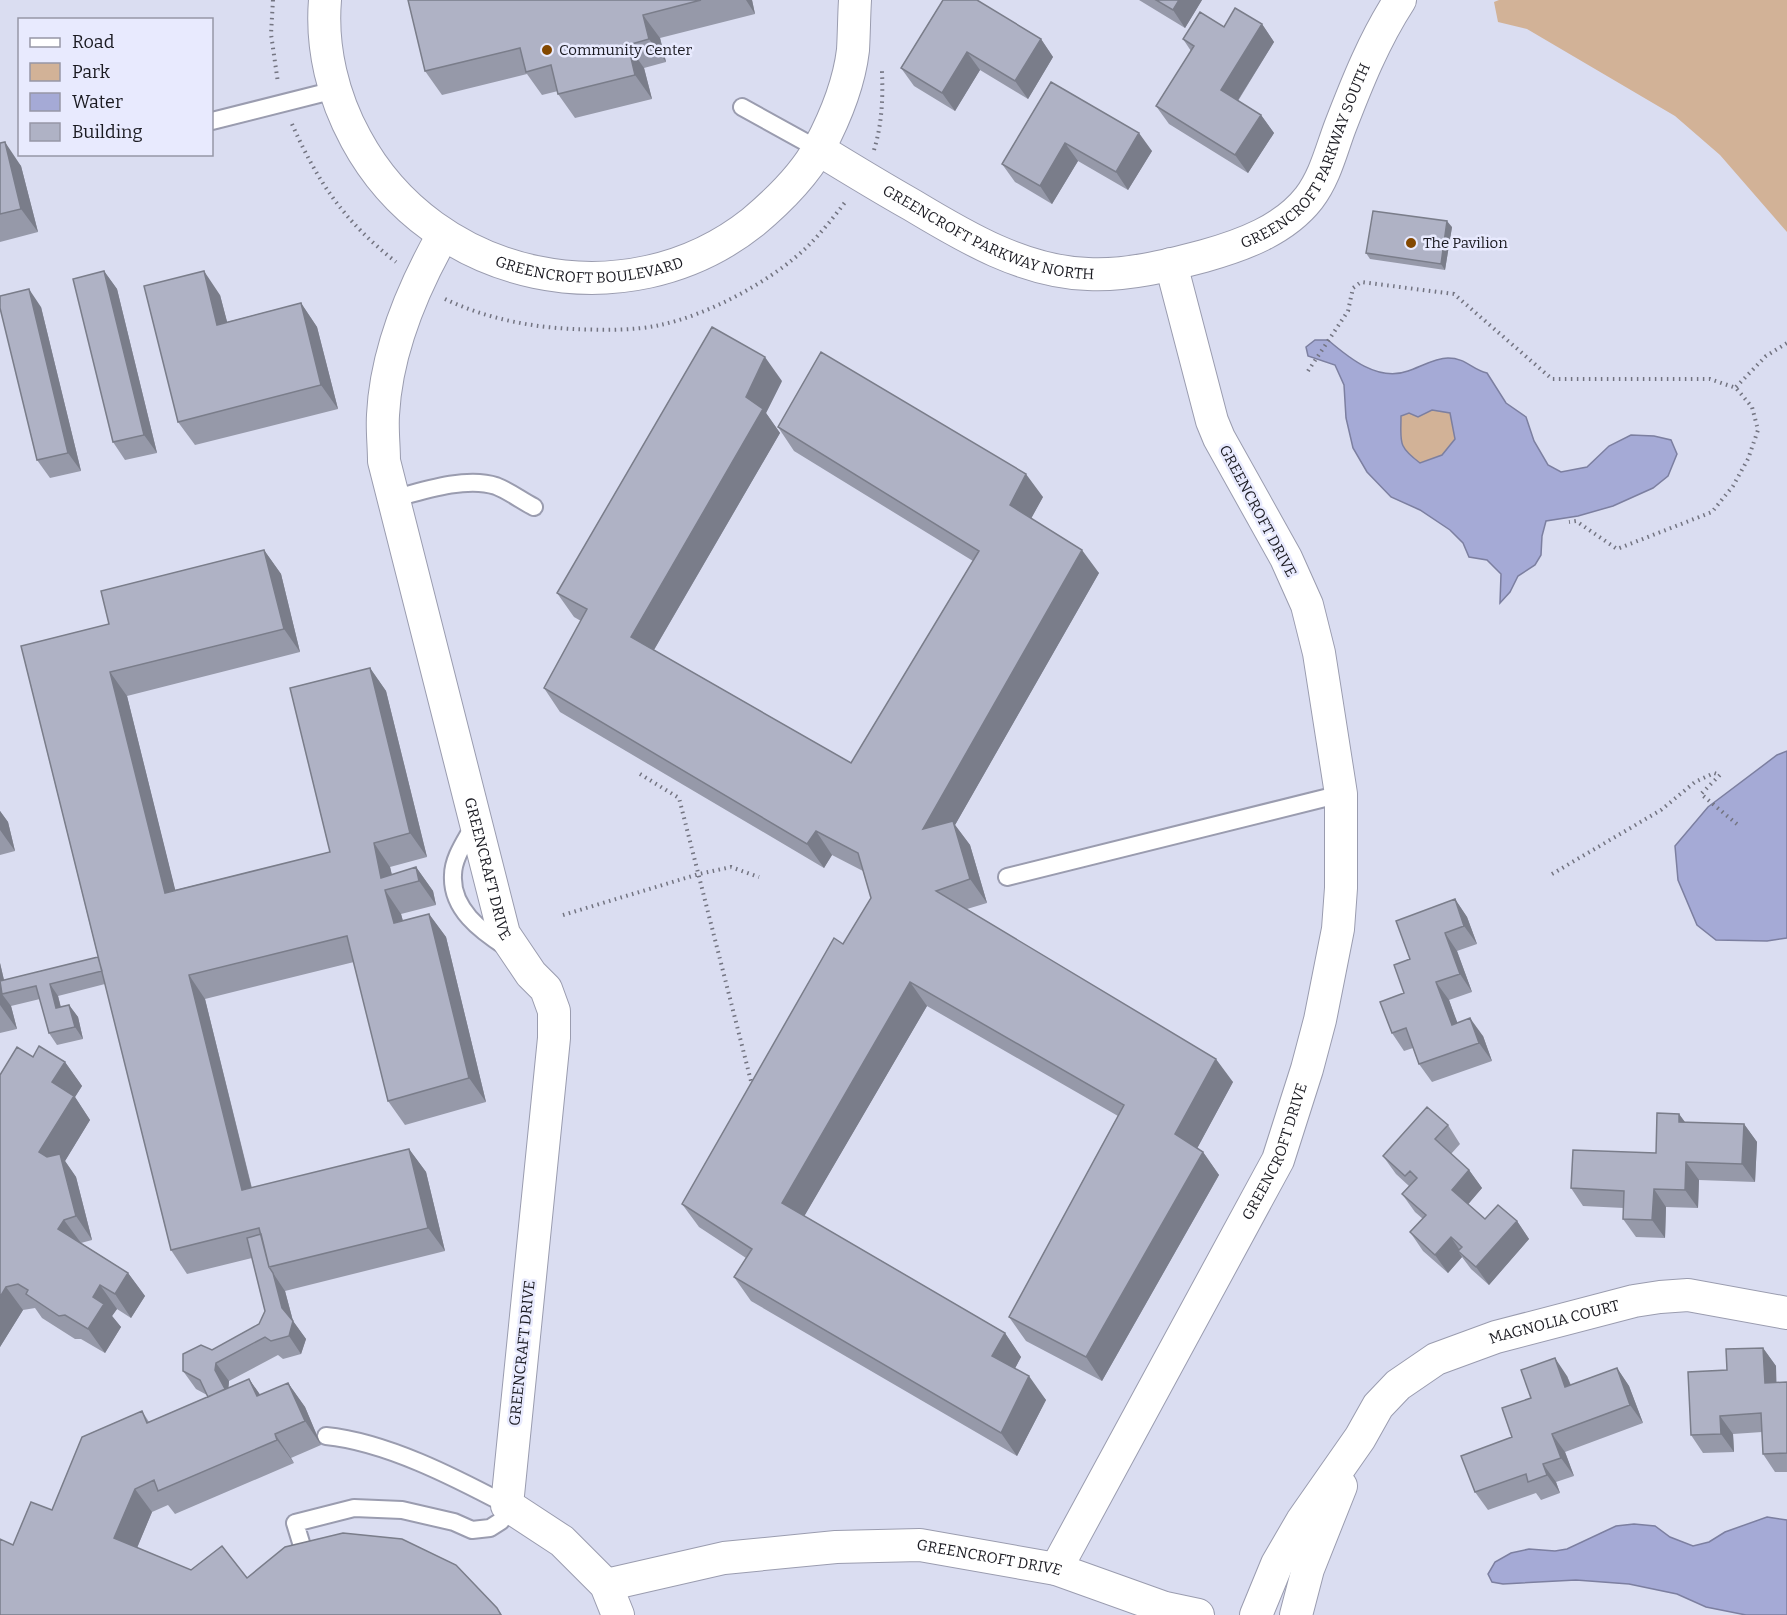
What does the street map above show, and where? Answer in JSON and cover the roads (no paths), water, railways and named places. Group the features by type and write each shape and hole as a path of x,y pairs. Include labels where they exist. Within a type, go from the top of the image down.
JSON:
{"street":[{"name":"GREENCROFT BOULEVARD","path":"325,0 327,52 335,90 348,125 366,157 388,187 414,213 443,235 473,252 505,265 547,275 589,279 631,276 672,265 711,249 743,230 772,207 797,180 818,149 840,102 853,51 855,0"},
{"name":"GREENCROFT PARKWAY SOUTH","path":"1171,264 1247,242 1297,212 1311,196 1321,179 1363,70 1383,26 1400,0"},
{"name":"GREENCROFT PARKWAY NORTH","path":"818,149 943,224 1012,258 1064,272 1088,274 1125,272 1171,264"},
{"name":"GREENCRAFT DRIVE","path":"443,235 419,280 387,380 384,403 384,461 504,934 514,952 546,989 554,1011 554,1038 507,1505"},
{"name":"GREENCROFT DRIVE","path":"606,1585 724,1558 863,1545 920,1545 1056,1569 1278,1160 1308,1069 1338,929 1341,888 1341,794 1320,653 1307,605 1286,558 1219,438 1212,421 1171,264"},
{"name":"MAGNOLIA COURT","path":"1256,1615 1277,1564 1302,1521 1360,1437 1378,1406 1398,1385 1436,1359 1496,1337 1634,1301 1660,1297 1688,1295 1787,1313"},
{"name":"MAGNOLIA COURT","path":"1296,1615 1308,1569 1360,1437"},
{"path":"507,1505 562,1541 606,1585 618,1615"},
{"path":"1056,1569 1165,1608 1198,1615"}],"lane":[{"path":"213,121 335,90"},
{"path":"742,108 818,149"},
{"path":"393,499 442,486 475,484 496,486 534,507"},
{"path":"1007,877 1341,794"},
{"path":"306,1559 295,1523 354,1508 402,1510 454,1522 472,1530 490,1528 501,1521 507,1505 460,1480 396,1454 350,1438 326,1436"}],"water":[{"path":"1315,340 1328,340 1355,361 1375,371 1386,373 1397,374 1443,358 1454,358 1487,373 1506,403 1526,417 1534,441 1548,465 1561,472 1587,467 1609,446 1631,435 1654,436 1671,440 1677,454 1668,476 1653,488 1613,506 1578,516 1546,521 1541,555 1535,565 1518,576 1510,592 1500,603 1501,574 1487,560 1469,557 1463,543 1450,530 1420,510 1391,497 1367,472 1353,448 1346,418 1344,385 1335,365 1308,356 1306,347","holes":["1432,410 1450,413 1455,439 1442,455 1420,463 1404,448 1401,416 1409,413 1418,417"]},
{"path":"1787,751 1787,938 1767,941 1716,940 1697,925 1678,880 1675,846 1708,807 1777,755"},
{"path":"1767,1517 1787,1520 1787,1615 1746,1615 1706,1607 1677,1594 1629,1584 1576,1580 1503,1584 1492,1582 1488,1574 1495,1562 1511,1553 1529,1549 1555,1551 1567,1549 1616,1526 1634,1524 1655,1526 1670,1537 1693,1546 1709,1542 1725,1532"}],"place":[{"name":"Community Center","path":"547,50"},
{"name":"The Pavilion","path":"1411,243"}]}
